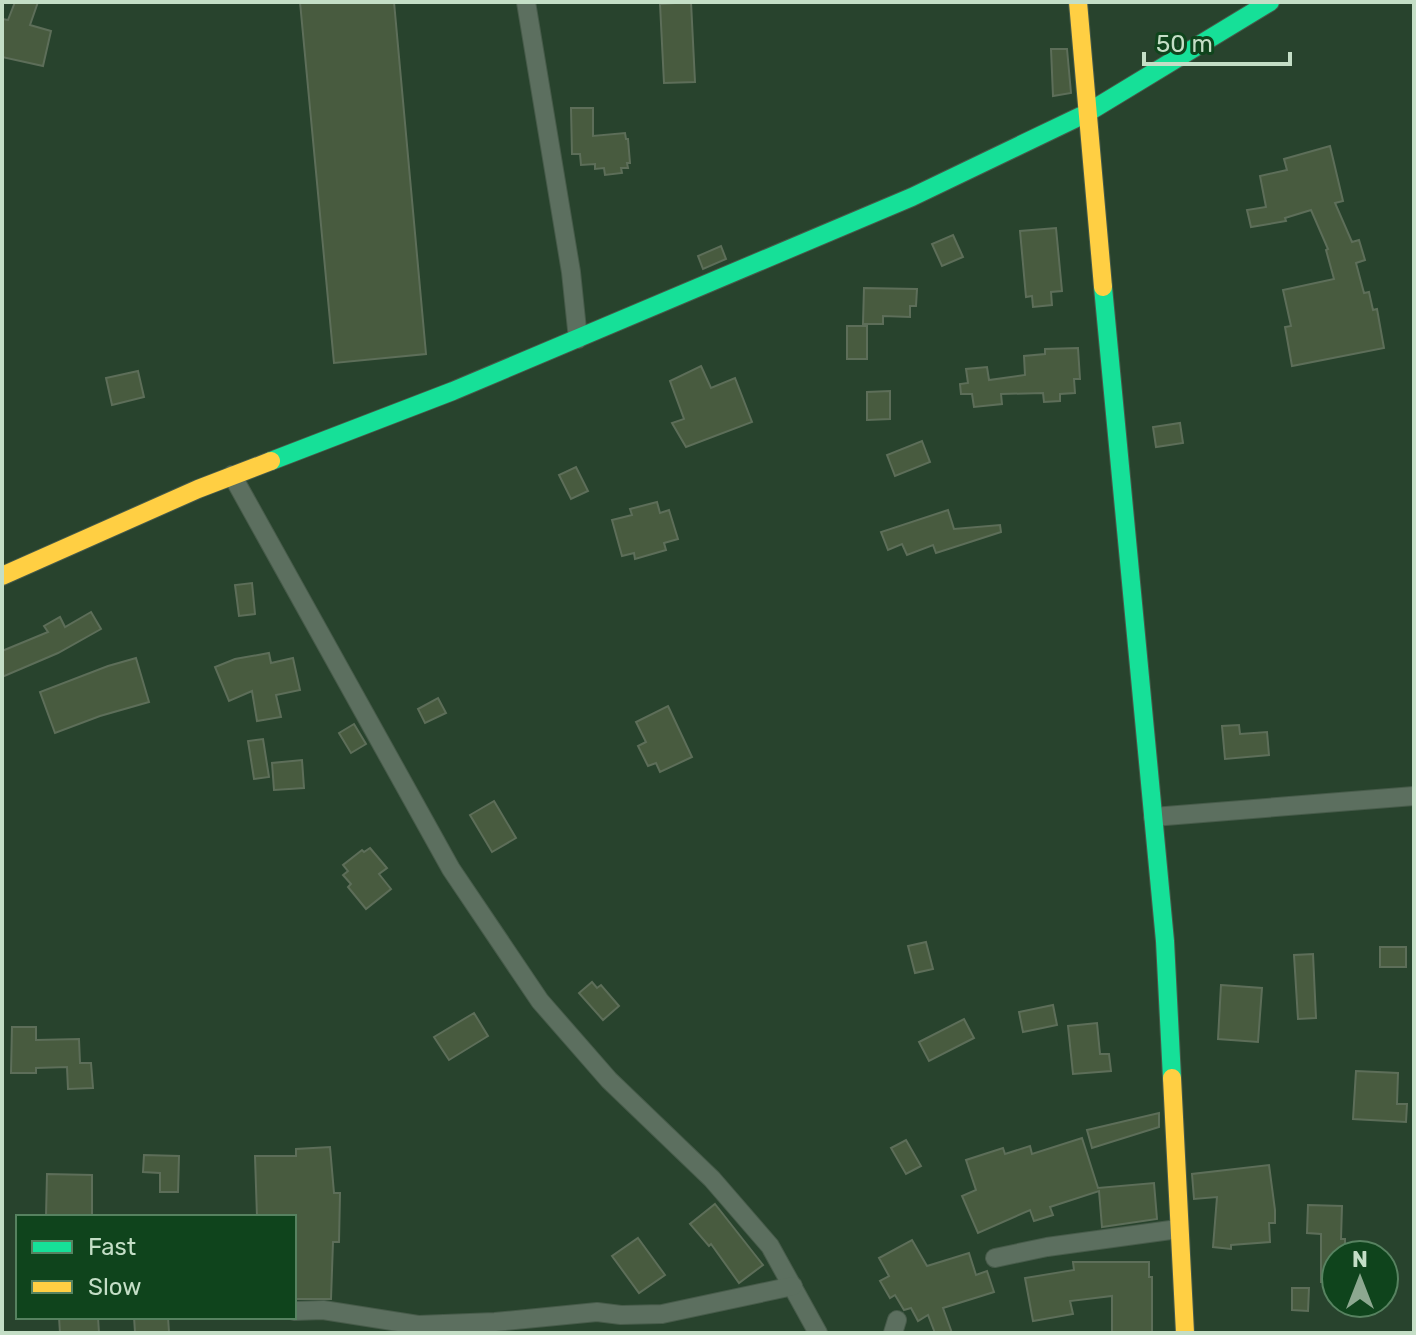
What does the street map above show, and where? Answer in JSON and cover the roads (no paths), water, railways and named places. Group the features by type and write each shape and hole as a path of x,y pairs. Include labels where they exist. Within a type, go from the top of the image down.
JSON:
{"street":[{"path":"526,2 571,272 578,339"},
{"path":"1078,2 1165,941 1185,1333"},
{"path":"2,576 232,475 453,391 912,197 1087,113 1270,2"},
{"path":"232,475 451,869 540,1001 609,1080 712,1179 770,1246 818,1333"},
{"path":"1153,817 1414,796"},
{"path":"995,1258 1061,1245 1178,1229"},
{"path":"296,1311 323,1310 418,1325 495,1322 597,1312 662,1314 793,1286"},
{"path":"343,1333 343,1329 357,1317"}]}
